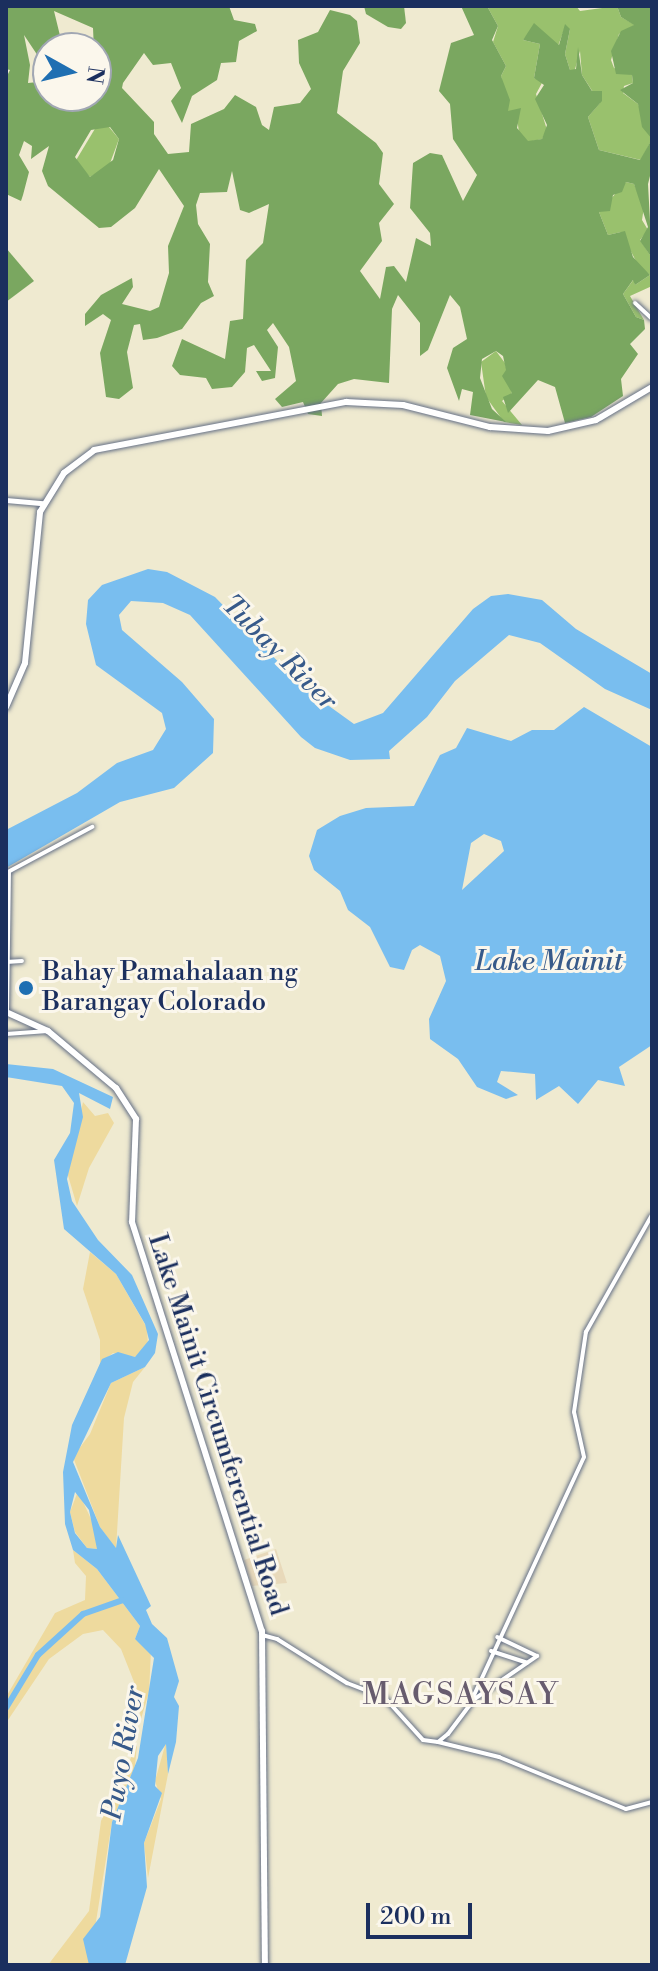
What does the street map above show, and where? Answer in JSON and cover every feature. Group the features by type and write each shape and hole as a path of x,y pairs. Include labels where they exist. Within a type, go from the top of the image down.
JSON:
{"main road":[{"path":"6,707 25,663 43,503 64,473 94,450 228,421 357,401 425,409 490,427 548,431 607,415 652,387"},
{"name":"Lake Mainit Circumferential Road","path":"6,1012 48,1031 116,1088 135,1114 138,1137 129,1197 132,1222 262,1635 265,1965"}],"street":[{"path":"635,303 652,319"},
{"path":"6,500 43,503"},
{"path":"6,1012 7,872 92,827"},
{"path":"6,962 22,961"},
{"path":"6,1034 48,1031"},
{"path":"471,1701 490,1651 584,1457 574,1412 587,1328 652,1215"},
{"path":"262,1635 277,1639 347,1683 384,1697 418,1737 499,1757 626,1809 652,1802"},
{"path":"438,1742 471,1701 537,1654 497,1637"},
{"path":"490,1651 527,1663"}],"shaded area":[{"path":"276,1549 287,1583 252,1586 244,1560"}],"green space":[{"path":"6,6 229,6 234,20 255,24 257,31 239,41 236,62 221,63 217,80 192,96 182,123 171,101 181,88 171,63 153,65 144,53 123,83 122,88 154,122 154,134 168,154 189,152 191,124 224,109 235,95 256,107 262,125 269,130 274,107 300,103 311,89 299,63 298,40 318,32 330,10 350,15 357,21 360,43 343,71 337,113 376,143 383,153 379,184 394,204 379,223 382,241 360,271 380,299 386,267 394,266 406,282 416,238 431,246 430,233 410,208 413,163 430,153 442,155 463,201 477,175 453,139 450,104 439,91 451,43 474,35 461,6 487,6 498,26 492,40 506,66 501,76 510,100 508,111 521,108 517,128 528,141 542,139 547,125 535,99 544,85 534,78 540,44 523,40 534,23 559,45 565,24 570,29 565,54 570,70 576,69 578,47 582,75 592,91 602,91 602,101 588,117 599,150 640,160 652,139 652,168 648,184 652,258 640,241 648,227 634,184 626,182 622,192 613,195 610,211 599,212 608,235 625,231 633,257 650,275 635,285 633,280 623,294 636,317 644,320 645,329 630,344 638,354 621,379 623,396 591,417 565,423 555,387 538,380 508,413 503,397 512,393 502,376 506,370 503,356 496,351 482,359 480,378 492,409 506,422 470,415 473,392 462,389 459,401 447,368 453,348 467,339 460,307 450,295 428,350 420,356 420,323 398,295 392,309 389,383 354,379 338,384 321,403 322,416 308,414 303,402 282,407 275,399 296,381 289,347 273,323 267,330 278,347 275,378 262,381 256,371 271,371 254,345 247,348 245,372 232,387 212,389 206,378 180,375 172,366 182,339 225,359 230,321 243,319 246,260 263,243 269,204 249,213 240,210 232,171 227,192 200,193 196,205 198,224 210,244 208,282 214,296 201,303 182,329 143,340 140,324 134,325 127,352 133,388 119,399 106,397 100,353 111,320 103,314 85,326 85,314 101,295 132,278 133,287 122,304 150,311 159,307 169,273 168,246 184,206 159,169 135,208 111,227 99,228 48,186 42,171 49,146 31,159 32,146 24,141 19,155 29,172 21,201 6,194 6,78 10,70 6,69","holes":["110,127 119,139 113,160 90,177 75,157 91,130"]},
{"path":"364,6 404,6 406,23 401,29 388,27 366,14"},
{"path":"487,6 576,6 580,11 617,6 621,17 635,25 619,34 611,60 614,68 632,75 633,83 624,86 623,93 638,104 652,139 641,160 599,150 588,117 600,103 582,75 580,51 574,73 570,70 565,54 570,29 564,30 558,46 544,33 529,33 523,40 540,44 534,78 543,81 536,94 547,130 542,139 528,142 519,133 517,117 508,111 501,76 506,66 493,42 498,26"},
{"path":"617,6 652,6 652,139 642,127 638,104 620,90 633,83 632,75 616,74 611,51 621,31 634,25 621,17"},
{"path":"96,127 109,127 119,139 109,166 90,177 75,162"},
{"path":"626,182 634,184 644,207 642,220 648,230 640,240 652,258 652,286 630,296 644,320 636,317 623,294 634,279 635,285 650,275 638,265 621,232 608,235 599,212"},
{"path":"6,248 34,281 6,302"},
{"path":"496,351 505,363 512,393 502,401 522,425 504,422 486,397 481,362"}],"sand":[{"path":"83,1102 95,1116 108,1113 114,1123 89,1168 77,1206 67,1172"},
{"path":"90,1252 116,1274 147,1328 148,1345 135,1357 113,1353 100,1363 100,1340 83,1289"},
{"path":"145,1367 133,1382 124,1418 116,1549 100,1527 73,1457 90,1434 111,1383"},
{"path":"78,1491 97,1532 97,1549 87,1548 75,1532 70,1512"},
{"path":"73,1550 97,1569 140,1626 135,1639 151,1651 149,1692 141,1719 136,1687 121,1649 103,1630 83,1634 49,1659 6,1723 6,1697 55,1613 85,1600 86,1576 75,1563"},
{"path":"166,1742 168,1774 148,1878 144,1843 161,1799 155,1781"},
{"path":"137,1745 135,1766 112,1822 89,1965 48,1965 89,1911 101,1821"}],"water":[{"path":"148,569 167,572 215,597 304,688 354,724 383,713 473,609 491,596 508,594 542,600 576,629 652,674 652,710 605,689 540,643 509,635 455,681 427,717 389,751 390,759 350,760 315,748 301,737 190,615 163,603 131,601 119,615 122,630 182,682 214,719 213,753 174,788 120,802 6,868 6,830 77,793 117,763 153,750 166,729 162,713 96,665 86,624 88,600 102,585"},
{"name":"Lake Mainit","path":"584,707 652,747 652,1045 619,1067 625,1086 598,1080 578,1104 559,1086 536,1100 535,1074 501,1071 497,1082 518,1095 506,1099 477,1087 458,1059 430,1039 429,1019 446,981 440,956 420,945 412,950 404,970 390,967 370,927 348,910 340,891 314,870 309,856 317,830 340,816 366,808 414,806 440,755 456,748 467,728 511,741 532,730 554,730","holes":["484,834 501,841 504,851 462,890 471,843"]},
{"path":"6,1064 53,1069 113,1097 110,1109 79,1093 83,1117 67,1179 72,1201 98,1240 132,1275 158,1334 155,1353 145,1367 111,1383 73,1462 100,1527 116,1548 118,1535 151,1606 146,1610 152,1624 167,1638 179,1681 174,1697 179,1706 176,1742 168,1774 166,1744 158,1756 155,1786 162,1793 144,1843 147,1887 125,1965 89,1965 83,1939 100,1917 112,1822 138,1758 154,1658 135,1639 140,1626 97,1569 73,1550 65,1524 63,1472 72,1425 102,1359 118,1352 135,1357 149,1340 145,1324 116,1274 64,1229 54,1160 70,1133 74,1103 62,1086 6,1077","holes":["75,1492 89,1510 97,1549 87,1548 75,1533 70,1512"]}],"waterway":[{"path":"6,1708 38,1655 83,1614 123,1600"}],"place":[{"name":"Bahay Pamahalaan ng Barangay Colorado","path":"26,988"}],"district":[{"name":"MAGSAYSAY","path":"461,1695"}],"water label":[{"name":"Tubay River","path":"279,653"},
{"name":"Puyo River","path":"124,1753"}]}
